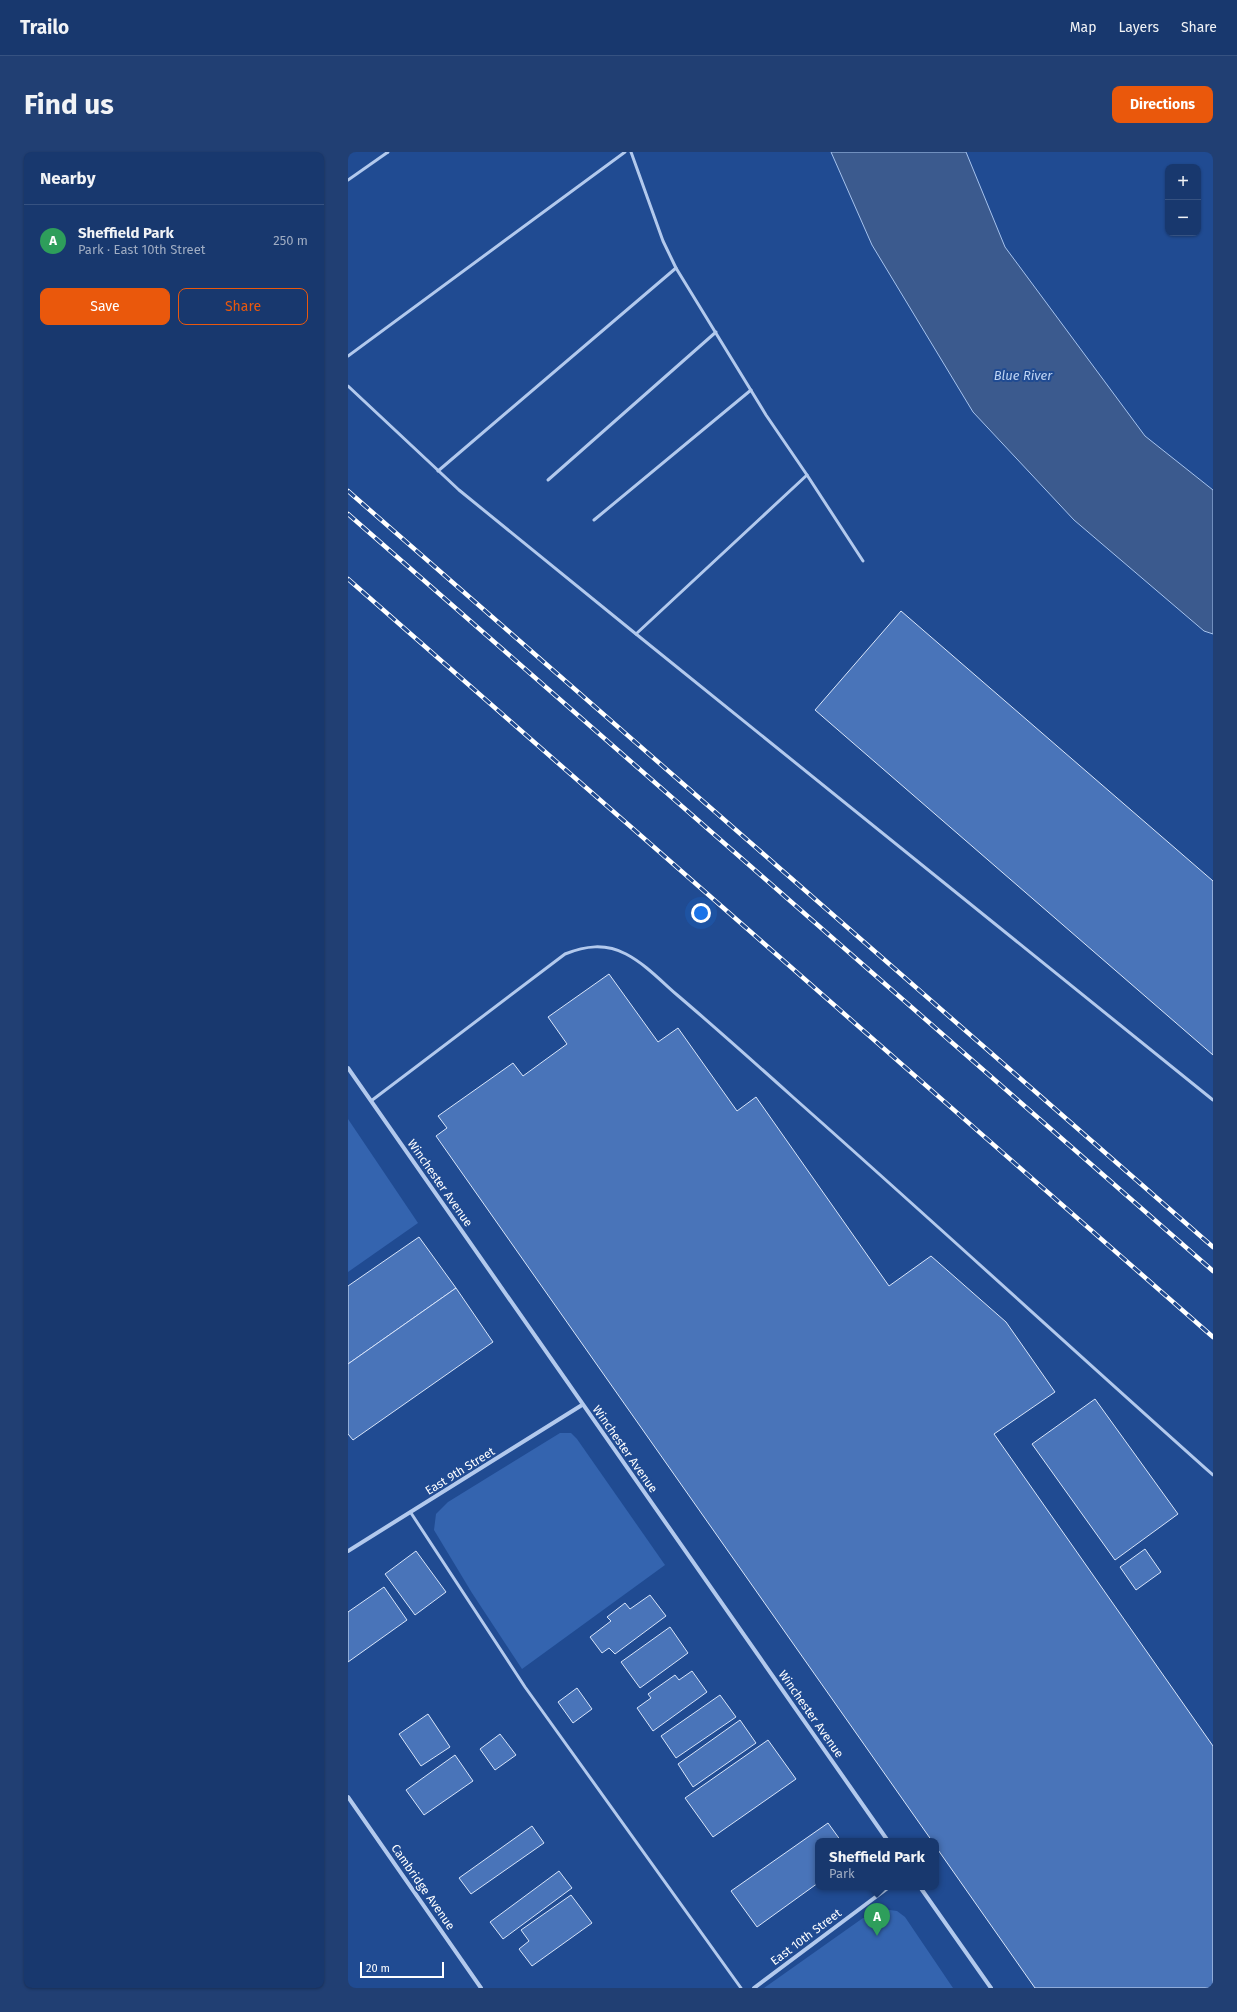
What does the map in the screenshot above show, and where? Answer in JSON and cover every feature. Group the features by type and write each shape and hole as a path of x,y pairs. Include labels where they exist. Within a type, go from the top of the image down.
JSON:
{"street":[{"name":"Winchester Avenue","path":"348,1068 886,1838"},
{"name":"East 9th Street","path":"348,1551 582,1405"},
{"name":"Cambridge Avenue","path":"348,1797 481,1988"},
{"name":"East 10th Street","path":"754,1988 885,1890"},
{"path":"922,1890 991,1988"}],"lane":[{"path":"348,180 388,152"},
{"path":"348,356 625,152"},
{"path":"631,152 663,241 676,268 751,390 863,561"},
{"path":"438,471 676,268"},
{"path":"548,480 716,332"},
{"path":"348,386 459,490 1213,1100"},
{"path":"594,520 751,390"},
{"path":"636,634 807,475"},
{"path":"371,1101 565,954 581,948 597,946 612,948 626,954 684,1000 1213,1475"},
{"path":"411,1513 525,1687 741,1988"}],"shaded area":[{"path":"348,1119 418,1223 348,1272"},
{"path":"560,1433 571,1433 577,1439 665,1565 522,1669 472,1593 434,1530 436,1514 448,1502"},
{"path":"882,1909 897,1911 905,1917 953,1988 764,1988 863,1918 872,1916"}],"water":[{"name":"Blue River","path":"831,152 966,152 1005,247 1145,436 1213,490 1213,634 1204,631 1074,520 973,412 872,245"}],"building":[{"path":"901,611 1213,881 1213,1055 815,710"},
{"path":"609,974 658,1042 678,1028 737,1111 756,1097 889,1286 931,1256 1006,1322 1055,1392 994,1434 1213,1746 1213,1988 1035,1988 939,1851 939,1838 930,1838 436,1136 447,1128 438,1116 513,1063 523,1076 567,1044 548,1017"},
{"path":"419,1237 456,1288 348,1364 348,1286"},
{"path":"456,1288 493,1342 353,1440 348,1434 348,1364"},
{"path":"1095,1399 1178,1514 1115,1560 1032,1444"},
{"path":"1145,1549 1161,1572 1136,1590 1120,1567"},
{"path":"416,1551 446,1592 415,1615 385,1574"},
{"path":"384,1587 407,1620 348,1662 348,1612"},
{"path":"650,1595 666,1616 615,1654 609,1648 602,1653 590,1637 611,1621 607,1617 625,1603 630,1609"},
{"path":"670,1627 688,1653 640,1688 621,1662"},
{"path":"692,1671 707,1692 653,1731 637,1708 651,1698 648,1694 675,1675 679,1680"},
{"path":"577,1688 592,1709 573,1723 558,1702"},
{"path":"720,1695 736,1717 676,1758 661,1736"},
{"path":"428,1714 450,1747 421,1766 399,1734"},
{"path":"740,1720 756,1743 693,1787 678,1764"},
{"path":"500,1734 516,1755 495,1770 480,1749"},
{"path":"768,1740 796,1779 713,1837 685,1798"},
{"path":"455,1755 473,1781 424,1815 406,1790"},
{"path":"828,1823 839,1838 815,1838 815,1885 757,1927 731,1891"},
{"path":"532,1826 544,1843 471,1894 459,1878"},
{"path":"559,1871 572,1888 503,1939 490,1922"},
{"path":"571,1895 592,1923 532,1966 519,1949 529,1941 521,1930"}],"railway":[{"path":"348,491 1213,1247"},
{"path":"348,514 1213,1271"},
{"path":"348,579 1213,1337"}],"place":[{"name":"Sheffield Park","path":"877,1936"}]}
